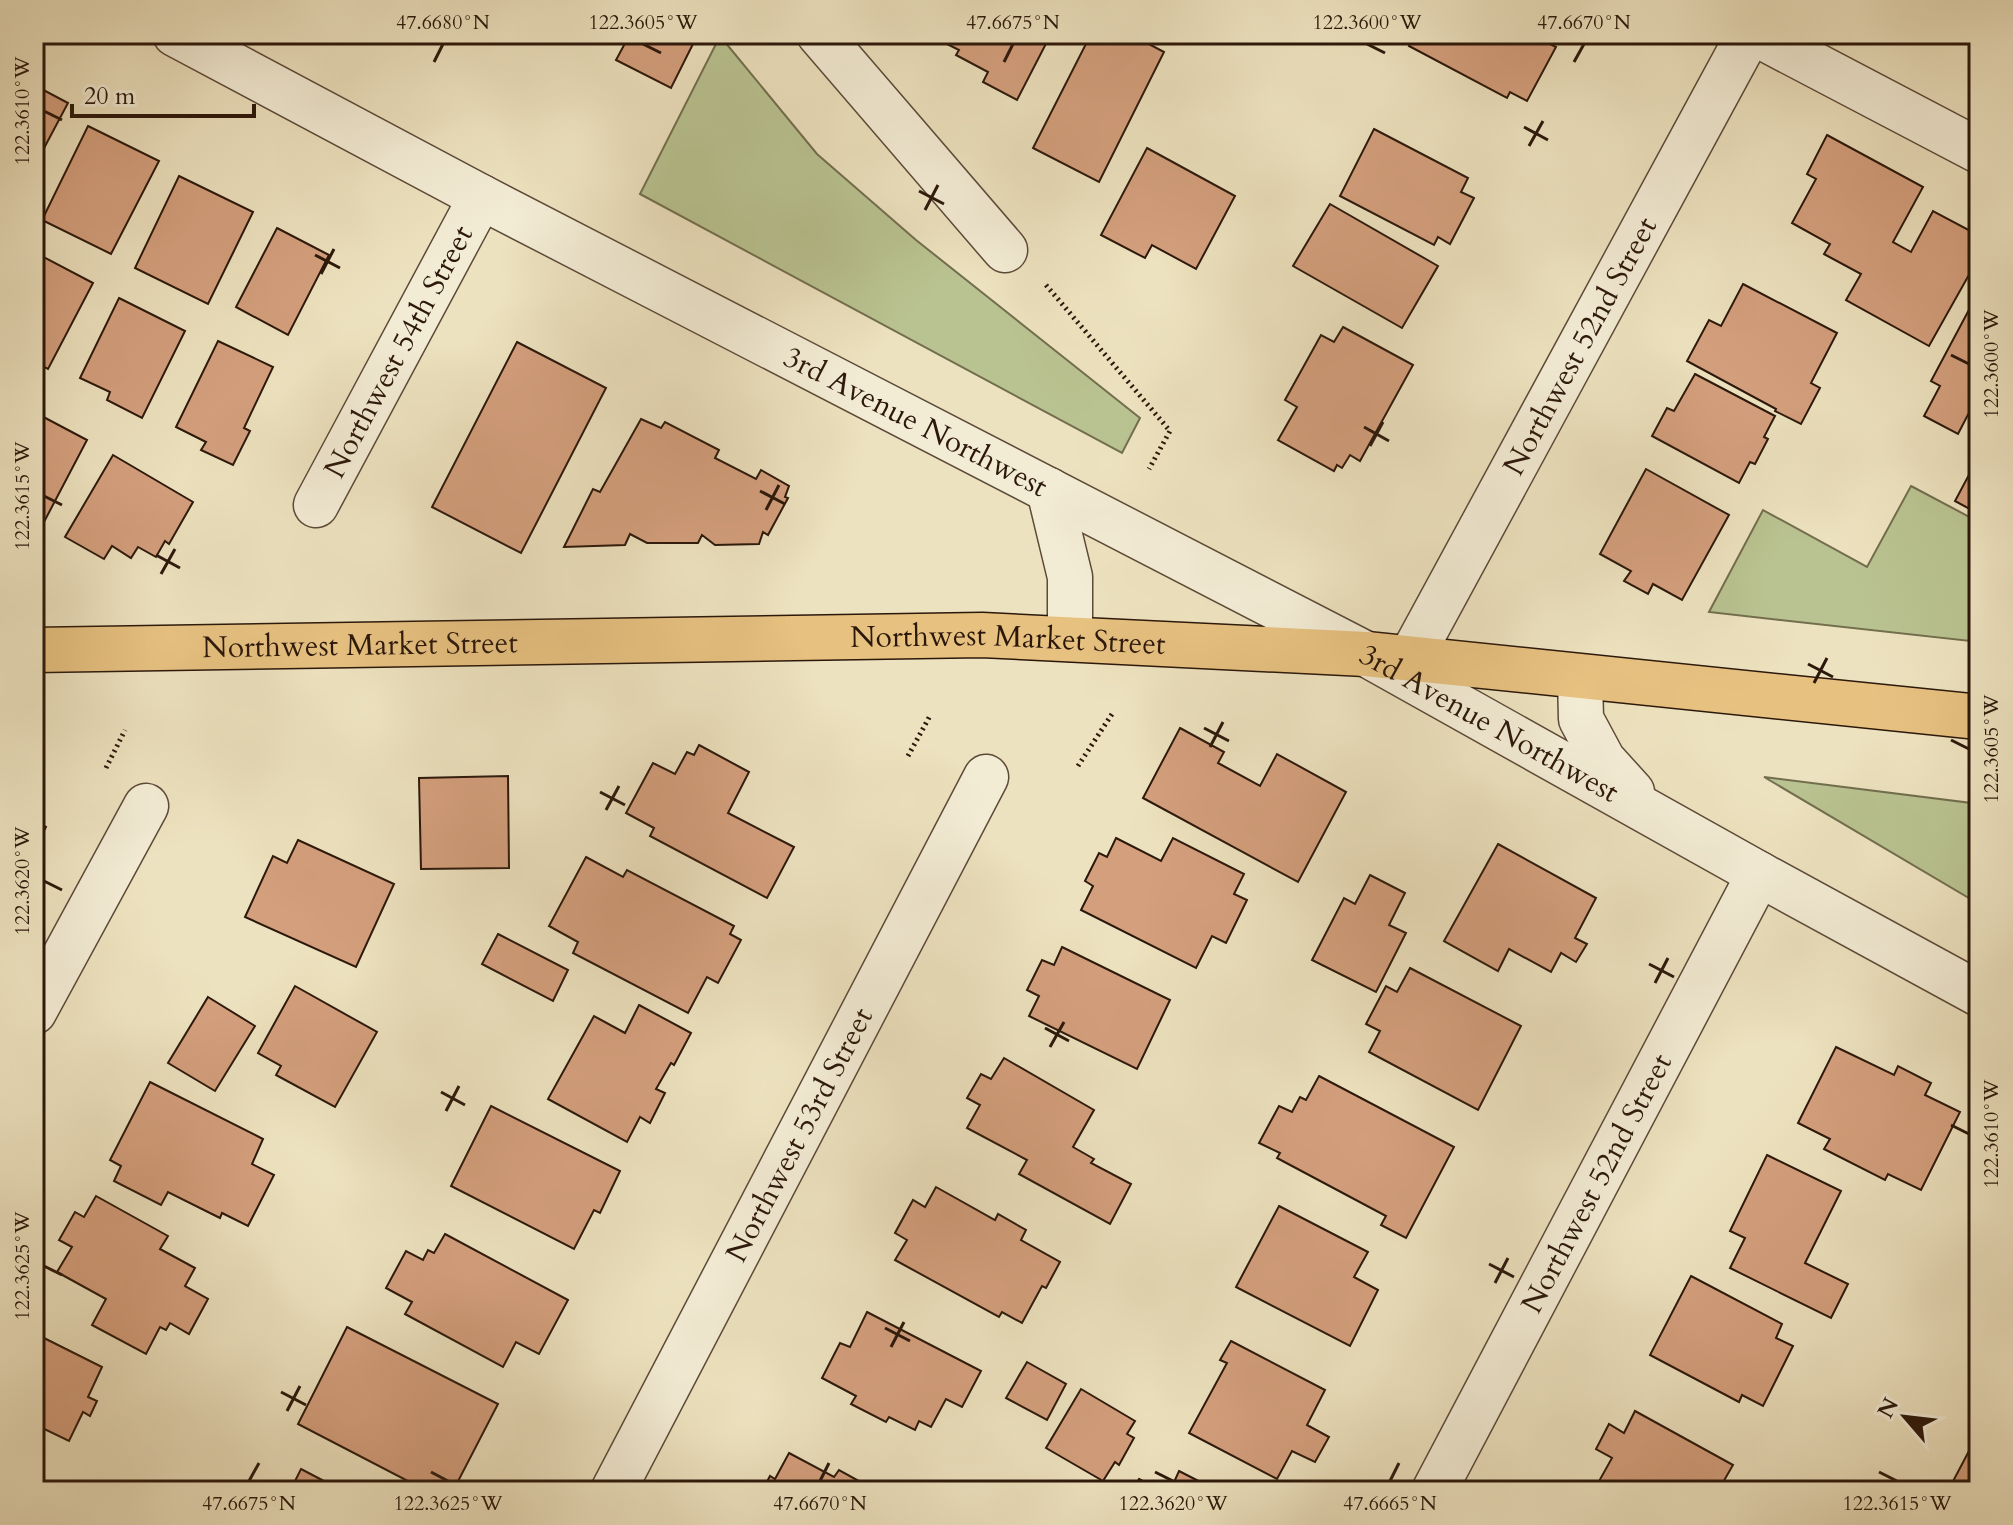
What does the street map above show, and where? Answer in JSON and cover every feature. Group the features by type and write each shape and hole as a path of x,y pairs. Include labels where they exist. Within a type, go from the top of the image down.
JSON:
{"main road":[{"name":"Northwest Market Street","path":"34,650 950,635 1070,639 1366,654 1979,717"}],"street":[{"name":"3rd Avenue Northwest","path":"175,34 481,197 1366,654 1979,994"},
{"path":"819,34 1005,250"},
{"name":"Northwest 52nd Street","path":"1410,659 1749,34"},
{"path":"1756,34 1979,151"},
{"name":"Northwest 54th Street","path":"316,505 481,197"},
{"path":"1049,490 1070,577 1070,639"},
{"name":"3rd Avenue Northwest","path":"1580,677 1581,719 1603,760 1653,814"},
{"name":"Northwest 53rd Street","path":"613,1491 986,777"},
{"path":"34,1012 146,806"},
{"name":"Northwest 52nd Street","path":"1434,1491 1759,874"}],"path":[{"path":"1040,278 1170,431 1149,469"},
{"path":"908,756 931,714"},
{"path":"1078,766 1112,714"}],"green space":[{"path":"720,36 817,154 916,240 1140,418 1122,453 640,194"},
{"path":"1911,486 1979,522 1979,642 1709,612 1763,510 1867,567"},
{"path":"1764,777 1979,804 1979,904"}],"building":[{"path":"630,34 698,34 671,88 616,60"},
{"path":"937,34 1051,34 1017,100 983,82 988,72 956,55 959,50 935,38"},
{"path":"1091,34 1130,34 1164,52 1099,182 1033,148"},
{"path":"1416,34 1542,34 1540,39 1556,47 1527,101 1510,92 1507,98 1409,46"},
{"path":"1572,34 1598,34 1593,44"},
{"path":"1979,48 1979,72 1969,67"},
{"path":"34,85 68,103 34,167"},
{"path":"88,126 159,161 111,254 42,220"},
{"path":"1374,129 1468,178 1461,192 1474,198 1450,244 1438,237 1434,245 1340,196"},
{"path":"1827,135 1923,187 1893,242 1911,252 1933,211 1978,235 1975,241 1979,244 1979,257 1929,346 1846,300 1861,274 1824,254 1830,244 1792,223 1816,179 1807,174"},
{"path":"1147,148 1235,196 1196,269 1152,245 1145,258 1101,235"},
{"path":"179,176 253,212 208,304 135,268"},
{"path":"1330,204 1438,266 1402,328 1293,266"},
{"path":"277,228 329,255 288,335 236,307"},
{"path":"34,252 93,283 48,369 34,362"},
{"path":"1743,284 1837,333 1811,383 1820,388 1801,424 1687,361 1709,320 1721,326"},
{"path":"1979,291 1979,407 1973,405 1958,434 1924,416 1940,386 1931,381"},
{"path":"119,298 185,331 142,418 107,400 110,392 80,378"},
{"path":"1343,327 1413,365 1360,461 1350,455 1342,468 1337,465 1334,471 1278,440 1297,407 1285,400 1321,335 1334,342"},
{"path":"218,341 273,367 244,428 250,431 233,465 201,450 206,442 176,427"},
{"path":"517,342 606,388 521,553 432,507"},
{"path":"1695,374 1775,416 1755,464 1750,462 1739,483 1652,436 1667,408 1674,411"},
{"path":"34,412 87,440 34,541"},
{"path":"641,419 661,428 665,422 719,450 715,458 756,479 761,470 789,486 785,497 788,498 768,535 763,532 759,544 715,545 702,535 698,543 647,543 630,534 625,545 564,547 593,489 600,492"},
{"path":"113,455 193,502 169,544 165,541 156,557 138,547 131,558 112,546 104,559 65,537"},
{"path":"1979,456 1979,514 1955,501"},
{"path":"1646,469 1729,515 1682,600 1653,584 1648,594 1624,581 1631,571 1600,554"},
{"path":"1180,728 1224,752 1218,763 1260,786 1277,754 1346,792 1298,882 1143,798"},
{"path":"699,745 749,772 728,813 794,847 767,898 650,836 654,828 626,813 653,763 675,774 687,752 694,755"},
{"path":"508,776 509,868 421,869 419,778"},
{"path":"34,820 46,827 34,850"},
{"path":"1116,838 1161,861 1173,838 1244,874 1234,894 1247,900 1226,943 1212,936 1196,968 1081,910 1093,886 1085,881 1099,853 1107,857"},
{"path":"298,840 394,884 356,967 245,917 273,856 287,863"},
{"path":"1498,844 1596,898 1575,938 1587,944 1576,962 1561,953 1551,972 1509,949 1498,971 1444,941"},
{"path":"586,857 623,877 627,870 734,926 730,934 741,940 718,983 707,977 688,1013 573,953 578,942 549,926"},
{"path":"1370,875 1405,893 1389,925 1406,933 1376,992 1312,960 1344,898 1355,904"},
{"path":"498,934 568,970 553,1001 482,964"},
{"path":"1062,947 1170,1000 1137,1069 1029,1016 1039,996 1027,990 1042,960 1054,965"},
{"path":"1410,968 1521,1026 1478,1110 1369,1052 1380,1031 1366,1024 1386,986 1397,992"},
{"path":"295,986 377,1032 335,1107 276,1075 281,1066 258,1053"},
{"path":"208,997 255,1026 215,1091 168,1063"},
{"path":"639,1005 691,1033 674,1065 671,1063 656,1089 665,1093 650,1123 640,1117 627,1142 548,1099 594,1016 625,1033"},
{"path":"1836,1047 1894,1075 1898,1066 1931,1083 1925,1095 1960,1112 1921,1190 1888,1174 1885,1180 1824,1149 1830,1139 1798,1123"},
{"path":"1004,1058 1094,1110 1073,1147 1094,1159 1091,1163 1131,1184 1110,1224 1019,1174 1027,1160 967,1128 980,1105 967,1098 981,1074 991,1079"},
{"path":"1319,1076 1454,1147 1406,1238 1381,1225 1386,1216 1277,1158 1280,1153 1259,1143 1279,1106 1292,1112 1300,1097 1306,1100"},
{"path":"150,1082 263,1139 252,1164 274,1175 248,1226 222,1213 220,1218 168,1192 161,1205 114,1181 121,1166 110,1160"},
{"path":"491,1106 620,1171 600,1213 594,1210 574,1249 451,1186"},
{"path":"1767,1155 1841,1191 1805,1263 1848,1284 1831,1318 1730,1268 1745,1238 1730,1231"},
{"path":"936,1187 995,1220 998,1214 1026,1230 1021,1240 1060,1262 1046,1288 1042,1286 1022,1323 1002,1312 999,1317 895,1260 907,1240 895,1233 913,1200 925,1207"},
{"path":"96,1196 168,1236 160,1249 195,1268 185,1286 208,1299 189,1334 170,1323 166,1330 160,1327 146,1354 92,1325 106,1299 57,1272 72,1247 59,1240 75,1212 84,1217"},
{"path":"1279,1206 1368,1252 1354,1277 1378,1290 1350,1346 1236,1287"},
{"path":"445,1234 568,1300 539,1354 516,1342 503,1367 405,1314 412,1302 386,1288 406,1251 423,1260 428,1250 434,1253"},
{"path":"1691,1276 1782,1324 1776,1338 1793,1346 1763,1406 1742,1395 1739,1402 1650,1355"},
{"path":"867,1312 981,1371 962,1407 946,1399 931,1427 919,1421 915,1430 889,1417 886,1422 851,1404 856,1396 822,1378 840,1343 850,1347"},
{"path":"347,1327 498,1404 453,1491 427,1491 298,1424"},
{"path":"34,1333 102,1367 88,1397 97,1401 90,1416 83,1412 69,1441 34,1424"},
{"path":"1231,1341 1325,1390 1307,1425 1329,1437 1315,1462 1292,1451 1277,1479 1189,1433 1227,1363 1220,1360"},
{"path":"1027,1362 1066,1384 1047,1420 1006,1398"},
{"path":"1081,1389 1135,1421 1127,1434 1134,1438 1119,1465 1115,1462 1103,1481 1046,1448"},
{"path":"1635,1411 1733,1465 1718,1491 1613,1491 1598,1483 1612,1458 1596,1449 1609,1424 1624,1433"},
{"path":"1969,1451 1979,1457 1979,1491 1962,1491 1951,1485"},
{"path":"789,1453 834,1477 839,1470 877,1491 762,1491 770,1476 775,1479"},
{"path":"301,1469 343,1491 290,1491"},
{"path":"1179,1471 1218,1491 1170,1491"},
{"path":"41,1479 64,1491 34,1491"},
{"path":"1139,1479 1161,1491 1132,1491"}]}
